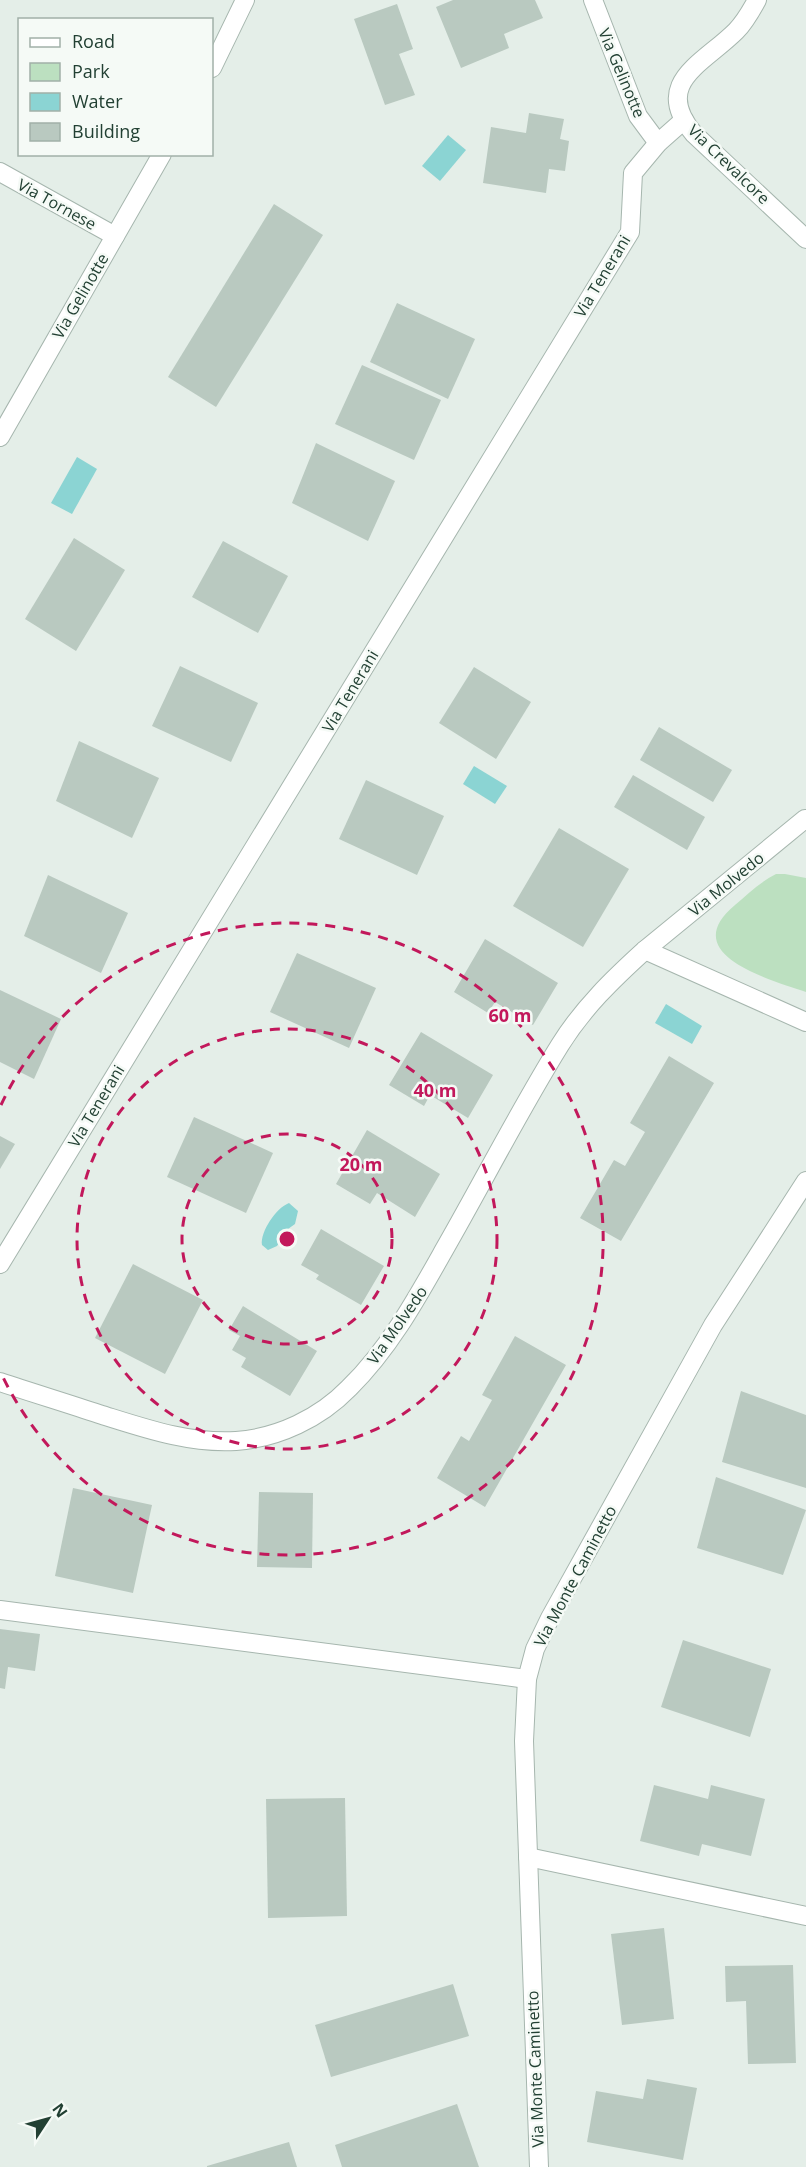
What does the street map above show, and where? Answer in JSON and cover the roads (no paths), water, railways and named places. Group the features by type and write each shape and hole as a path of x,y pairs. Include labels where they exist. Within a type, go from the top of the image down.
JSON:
{"street":[{"path":"213,66 245,0"},
{"name":"Via Gelinotte","path":"593,0 638,116 658,143"},
{"name":"Via Crevalcore","path":"757,0 736,31 685,78 677,98 677,105 694,134 806,239"},
{"name":"Via Tenerani","path":"0,1264 630,232 633,173 658,143 684,120"},
{"name":"Via Gelinotte","path":"0,437 161,156"},
{"name":"Via Tornese","path":"0,172 114,236"},
{"name":"Via Molvedo","path":"0,1382 161,1434 200,1440 237,1441 269,1435 299,1424 326,1408 349,1388 368,1366 410,1308 552,1058 571,1029 600,993 645,950 806,819"},
{"path":"645,950 806,1022"},
{"name":"Via Monte Caminetto","path":"539,2167 524,1741 527,1679 536,1649 550,1618 713,1325 806,1181"},
{"path":"0,1610 527,1679"},
{"path":"528,1857 806,1916"}],"water":[{"path":"448,135 466,150 440,181 422,166"},
{"path":"77,457 97,469 72,514 51,503"},
{"path":"474,766 507,786 495,804 463,784"},
{"path":"666,1004 702,1026 692,1044 655,1023"},
{"path":"289,1203 298,1211 295,1224 288,1229 277,1246 268,1250 262,1245 266,1227 274,1215"}]}
